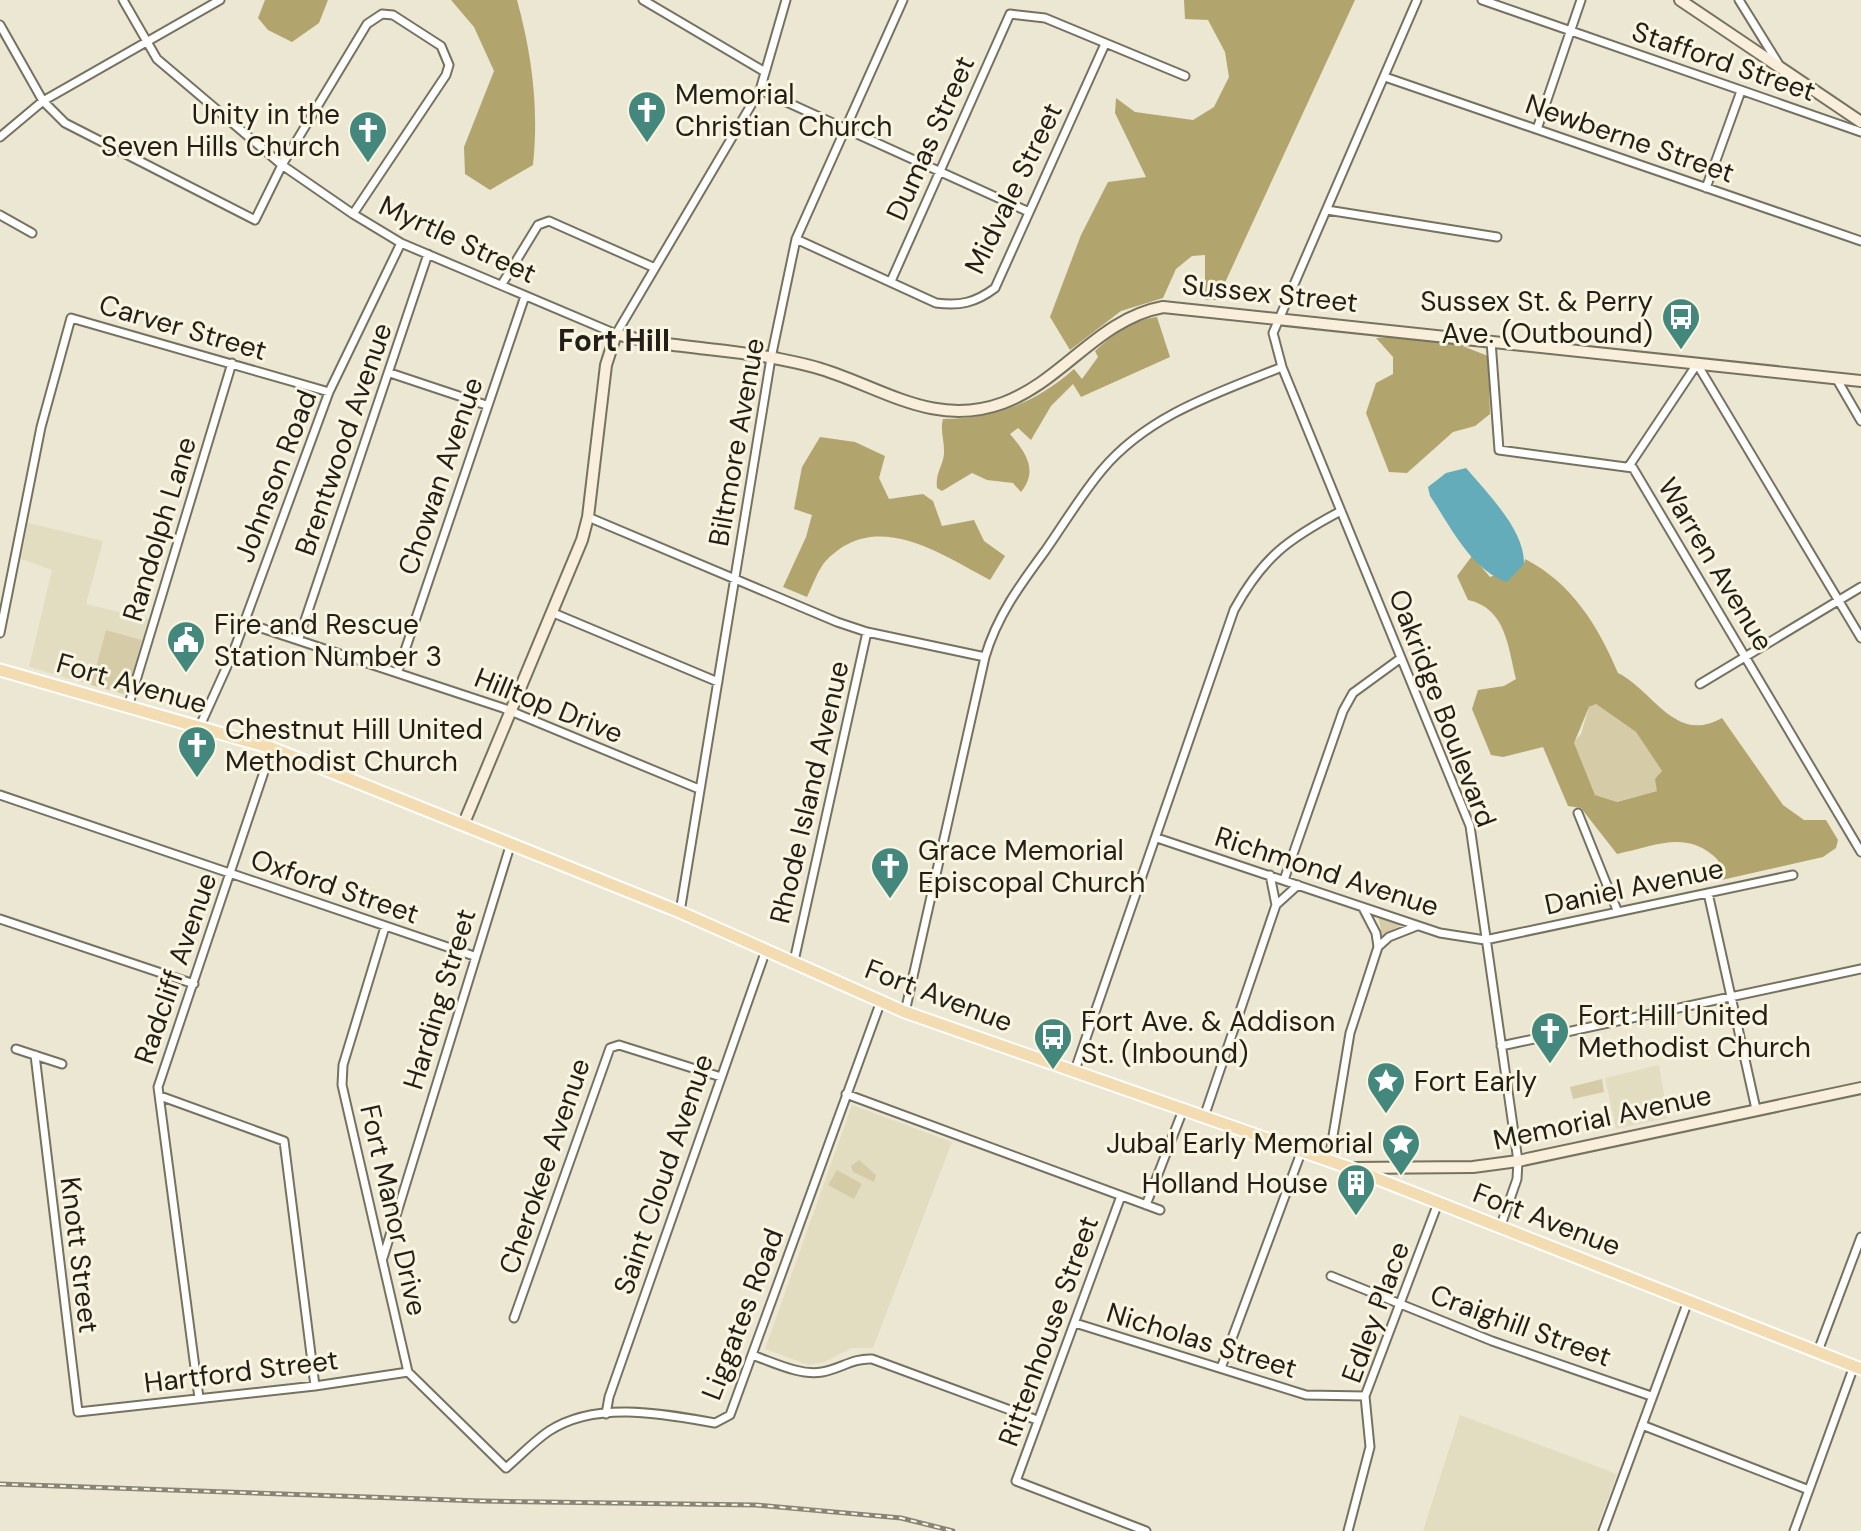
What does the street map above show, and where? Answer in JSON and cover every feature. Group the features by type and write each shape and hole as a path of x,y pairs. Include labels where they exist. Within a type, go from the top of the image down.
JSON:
{"main road":[{"name":"Fort Avenue","path":"0,670 272,748 680,912 905,1012 1329,1160 1858,1367"}],"street":[{"name":"Myrtle Street","path":"123,0 157,59 282,165 353,214 401,243 616,334"},
{"path":"0,137 43,101 220,0"},
{"path":"643,0 765,72"},
{"path":"464,823 588,517 606,365 616,334 760,90 786,0"},
{"name":"Biltmore Avenue","path":"680,912 771,358 796,239 903,0"},
{"path":"1280,317 1417,0"},
{"name":"Stafford Street","path":"1482,0 1861,132"},
{"path":"1537,129 1581,0"},
{"path":"1680,0 1861,122"},
{"path":"1739,0 1779,65"},
{"name":"Dumas Street","path":"891,281 1010,14 1045,18 1105,44"},
{"path":"0,25 43,101 65,123 252,219 258,217 282,165 373,18 393,15 441,46 449,65 446,75 353,214"},
{"path":"1105,44 1185,76"},
{"name":"Midvale Street","path":"796,239 936,303 958,306 980,299 995,288 1105,44"},
{"name":"Newberne Street","path":"1385,77 1861,241"},
{"path":"760,90 1029,212"},
{"path":"1706,188 1741,91"},
{"path":"1327,210 1497,237"},
{"path":"0,215 32,233"},
{"path":"502,284 538,225 549,221 655,268"},
{"name":"Johnson Road","path":"199,728 233,653 329,392 401,243"},
{"name":"Brentwood Avenue","path":"299,638 428,254"},
{"name":"Chowan Avenue","path":"398,671 525,296"},
{"name":"Sussex Street","path":"616,334 822,369 919,408 958,412 1017,398 1045,381 1121,320 1146,310 1181,307 1861,381"},
{"name":"Oakridge Boulevard","path":"1280,317 1273,333 1282,367 1470,826 1518,1161 1517,1179 1501,1225"},
{"name":"Carver Street","path":"0,633 41,427 71,318 329,392"},
{"name":"Warren Avenue","path":"1491,341 1499,450 1629,466 1861,852"},
{"name":"Randolph Lane","path":"128,707 232,363"},
{"path":"1629,466 1697,364 1861,638"},
{"path":"905,1012 985,657 993,630 1008,602 1102,470 1140,435 1185,406 1282,367"},
{"path":"390,373 486,405"},
{"path":"1836,378 1861,421"},
{"path":"1075,1070 1234,610 1252,577 1293,536 1341,511"},
{"path":"588,517 867,632 985,657"},
{"path":"1700,684 1861,587"},
{"path":"551,612 718,682"},
{"name":"Hilltop Drive","path":"243,622 398,671 509,711 699,789"},
{"name":"Rhode Island Avenue","path":"794,961 867,632"},
{"path":"1284,880 1343,711 1363,684 1401,658"},
{"name":"Radcliff Avenue","path":"199,1398 158,1087 272,748"},
{"name":"Oxford Street","path":"0,795 474,956"},
{"path":"1578,813 1617,910"},
{"name":"Richmond Avenue","path":"1157,838 1419,926 1485,940"},
{"name":"Harding Street","path":"383,1259 511,843"},
{"path":"1270,875 1276,905"},
{"name":"Daniel Avenue","path":"1485,940 1793,875"},
{"path":"1204,1117 1276,905 1298,885"},
{"path":"1708,893 1756,1109"},
{"path":"1329,1160 1350,1033 1378,947 1376,933 1363,907"},
{"path":"0,919 194,984"},
{"path":"1378,947 1389,937 1419,926"},
{"name":"Fort Manor Drive","path":"385,927 343,1065 342,1085 408,1372"},
{"name":"Saint Cloud Avenue","path":"606,1414 766,950"},
{"path":"1501,1046 1861,969"},
{"name":"Liggates Road","path":"408,1372 506,1468 549,1431 571,1420 606,1414 667,1412 722,1422 730,1415 881,1001"},
{"name":"Cherokee Avenue","path":"514,1318 610,1048 619,1045 721,1077"},
{"path":"16,1049 62,1064"},
{"name":"Knott Street","path":"35,1055 78,1412"},
{"name":"Memorial Avenue","path":"1350,1168 1473,1167 1518,1161 1861,1088"},
{"path":"846,1094 1160,1210"},
{"path":"160,1096 278,1137 285,1149 315,1386"},
{"path":"1146,1205 1183,1110"},
{"path":"1221,1368 1302,1150"},
{"name":"Rittenhouse Street","path":"1121,1196 1016,1481 1146,1531"},
{"name":"Edley Place","path":"1348,1531 1370,1447 1365,1396 1438,1203"},
{"path":"1818,1351 1861,1237"},
{"name":"Craighill Street","path":"1331,1276 1492,1341 1651,1396"},
{"path":"1603,1531 1688,1301"},
{"name":"Nicholas Street","path":"1075,1323 1306,1395 1365,1396"},
{"path":"752,1355 808,1373 824,1372 857,1358 872,1359 1037,1420"},
{"path":"1794,1531 1858,1367"},
{"name":"Hartford Street","path":"78,1412 315,1386 408,1372"},
{"path":"1642,1425 1809,1490"}],"shaded area":[{"path":"265,0 328,0 319,23 292,42 268,30 258,18"},
{"path":"451,0 517,0 527,41 535,102 533,165 490,190 465,174 464,147 494,71 474,27"},
{"path":"1184,0 1355,0 1217,300 1205,300 1205,255 1192,256 1176,269 1163,298 1121,311 1070,350 1050,317 1081,235 1108,182 1146,177 1115,113 1116,98 1135,112 1193,120 1214,107 1229,77 1225,52 1208,20 1185,19"},
{"path":"1157,317 1170,357 1081,397 1073,384 1051,406 1031,440 1018,428 1010,434 1028,462 1029,476 1021,492 1013,483 987,480 972,473 942,491 937,488 944,455 943,419 980,416 1014,406 1045,391 1074,369 1082,379 1098,357 1095,351 1109,339 1131,325"},
{"path":"1401,336 1460,345 1488,356 1490,414 1475,426 1453,432 1407,473 1389,472 1366,413 1376,383 1393,374 1393,357 1376,338"},
{"path":"820,437 855,442 885,456 879,478 889,499 923,494 933,501 942,526 974,520 984,541 1005,556 990,580 928,548 907,540 885,537 864,538 843,547 824,563 807,597 783,587 806,537 812,515 794,509 802,467"},
{"path":"28,523 103,541 86,604 149,619 142,640 106,630 91,685 29,667 52,570 21,559"},
{"path":"1472,556 1490,577 1524,564 1525,559 1542,569 1582,607 1618,673 1678,720 1691,725 1705,725 1722,718 1783,805 1804,820 1826,820 1838,840 1836,848 1823,857 1717,881 1718,860 1695,845 1670,842 1617,854 1581,808 1568,806 1543,747 1503,757 1491,755 1472,709 1478,690 1504,686 1516,679 1498,620 1481,604 1468,600 1457,576","holes":["1596,704 1636,732 1662,771 1655,779 1657,791 1617,802 1595,795 1574,743 1589,707"]},
{"path":"106,630 142,640 127,695 91,685"},
{"path":"1596,704 1636,732 1662,771 1657,791 1616,802 1595,795 1573,743 1581,734 1589,707"},
{"path":"1378,915 1400,922 1401,925 1382,936"},
{"path":"1659,1065 1668,1118 1616,1129 1605,1078"},
{"path":"1602,1079 1604,1092 1573,1099 1570,1087"},
{"path":"852,1105 952,1142 873,1348 852,1348 824,1362 809,1365 765,1349"},
{"path":"859,1160 876,1175 874,1182 853,1172 851,1166"},
{"path":"837,1170 862,1184 854,1199 828,1185"},
{"path":"1460,1415 1617,1474 1596,1531 1423,1531"}],"water":[{"path":"1466,468 1512,525 1523,551 1524,564 1507,582 1494,576 1472,558 1430,496 1428,487 1446,473"}],"railway":[{"path":"0,1484 481,1501 756,1505 901,1518 953,1531"}],"place":[{"name":"Memorial Christian Church","path":"647,144"},
{"name":"Unity in the Seven Hills Church","path":"368,164"},
{"name":"Sussex St. & Perry Ave. (Outbound)","path":"1681,351"},
{"name":"Fire and Rescue Station Number 3","path":"186,674"},
{"name":"Chestnut Hill United Methodist Church","path":"197,779"},
{"name":"Grace Memorial Episcopal Church","path":"890,900"},
{"name":"Fort Hill United Methodist Church","path":"1550,1065"},
{"name":"Fort Ave. & Addison St. (Inbound)","path":"1053,1071"},
{"name":"Fort Early","path":"1386,1115"},
{"name":"Jubal Early Memorial","path":"1401,1177"},
{"name":"Holland House","path":"1356,1217"}],"district":[{"name":"Fort Hill","path":"614,341"}]}
